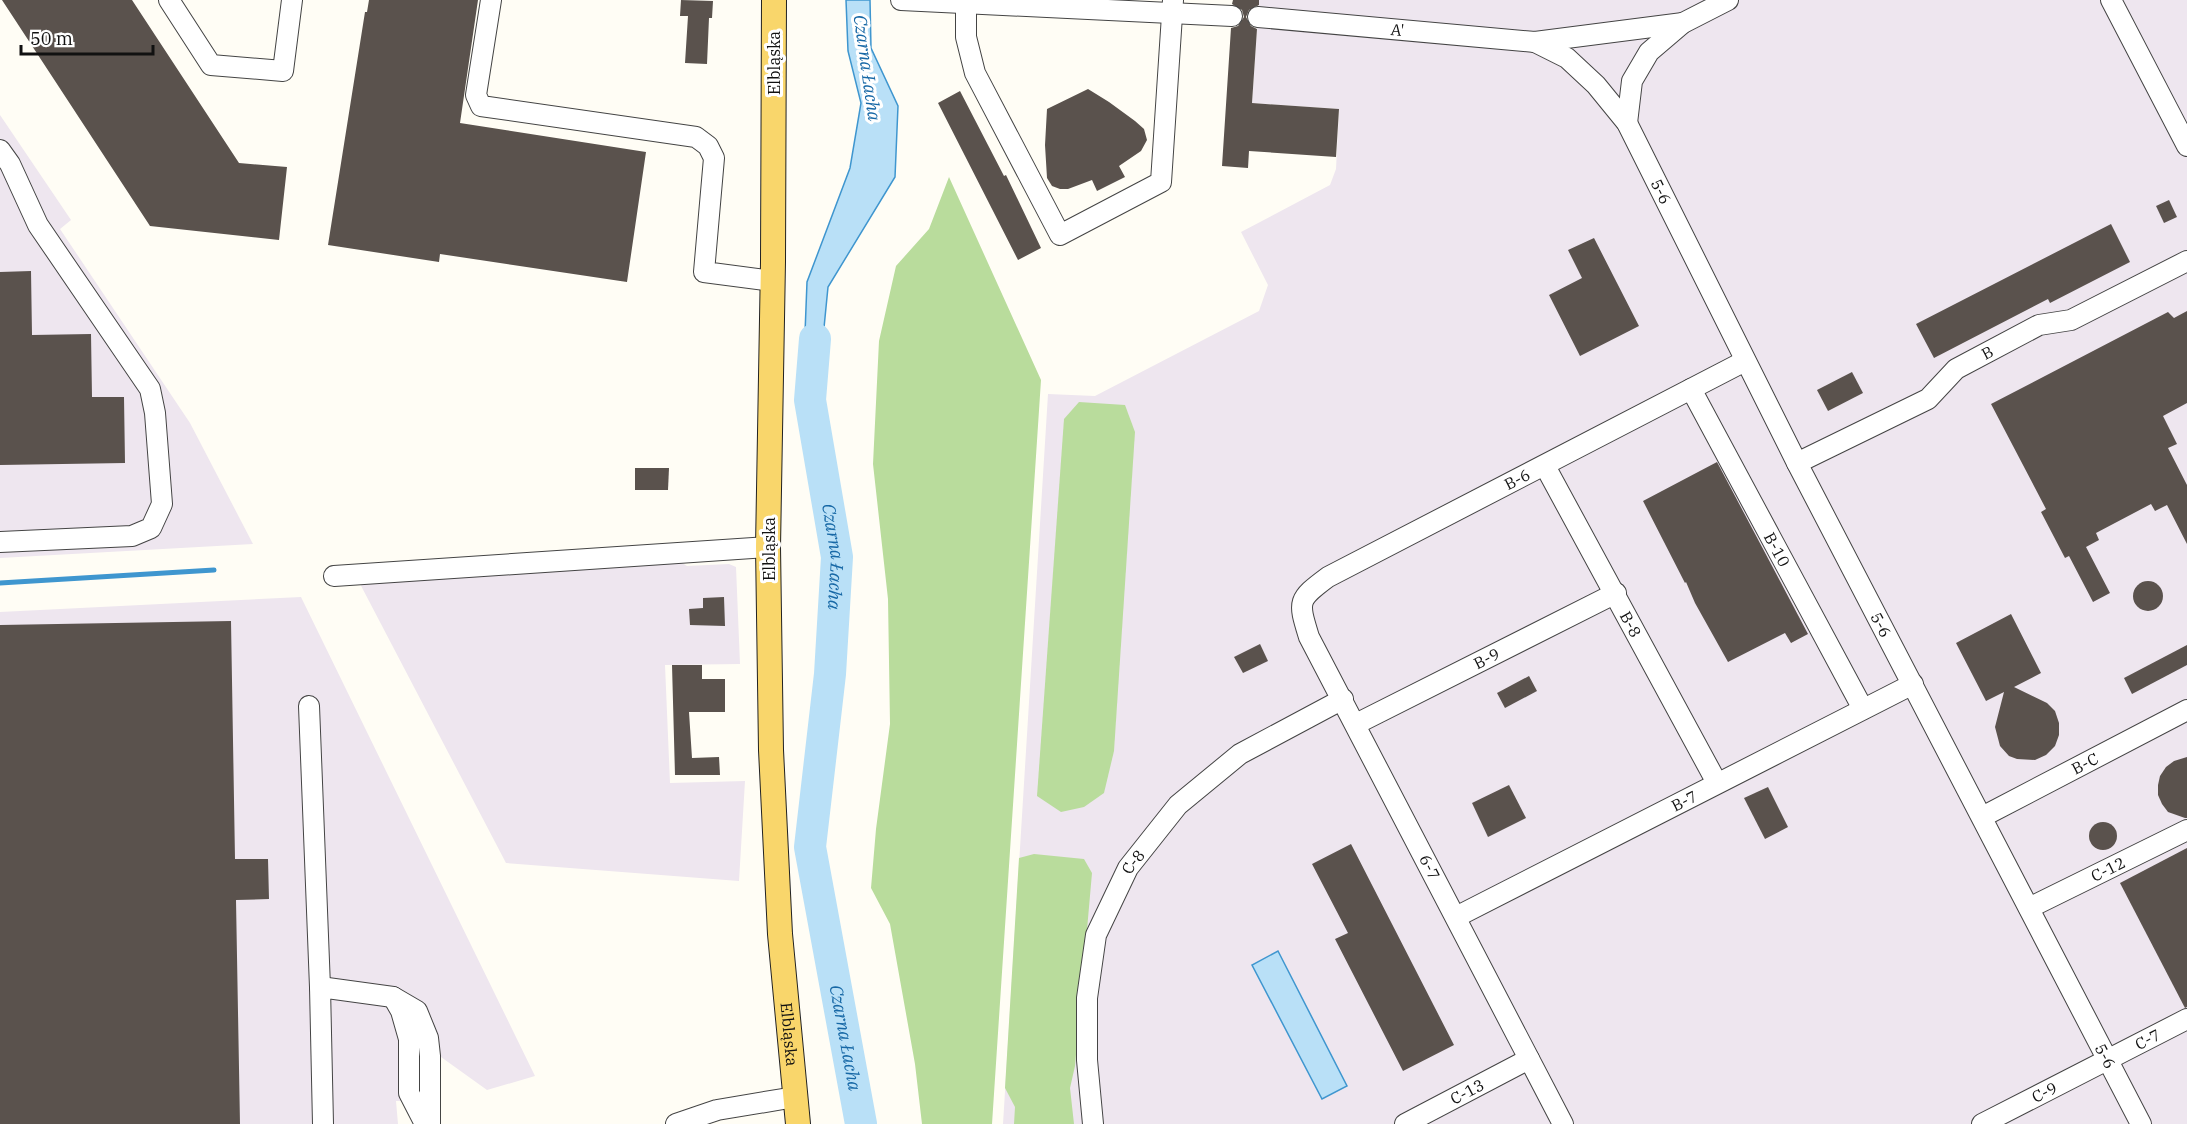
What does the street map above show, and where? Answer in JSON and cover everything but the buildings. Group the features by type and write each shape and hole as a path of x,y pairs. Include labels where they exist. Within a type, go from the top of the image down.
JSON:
{"main road":[{"name":"Elbląska","path":"774,0 768,547 774,808 780,934 797,1112"}],"street":[{"path":"169,0 211,65 283,71 292,0"},
{"path":"491,0 476,95 481,106 696,137 708,146 714,158 704,272 772,281"},
{"path":"901,0 1173,7 1232,16"},
{"path":"1628,123 1632,81 1649,52 1683,23 1728,0"},
{"path":"2111,0 2187,146"},
{"path":"966,3 966,37 975,73 1060,235 1161,182 1173,7"},
{"name":"A'","path":"1258,17 1535,42 1683,23"},
{"name":"A'","path":"1535,42 1567,58 1596,85 1628,123"},
{"name":"5-6","path":"1628,123 1797,464 2141,1124"},
{"path":"0,150 10,164 38,225 150,388 155,413 162,504 151,528 132,536 0,542"},
{"name":"B","path":"1797,464 1928,399 1956,369 2039,325 2071,320 2187,261"},
{"name":"B-6","path":"1301,610 1306,593 1328,577 1745,361"},
{"name":"B-10","path":"1691,389 1863,709"},
{"name":"B-8","path":"1545,466 1616,593 1717,783"},
{"path":"334,576 768,547"},
{"name":"B-9","path":"1356,724 1616,593"},
{"name":"6-7","path":"1301,610 1309,637 1344,699 1563,1124"},
{"name":"B-7","path":"1456,916 1912,684"},
{"name":"C-8","path":"1093,1124 1087,1060 1087,998 1096,935 1128,868 1178,805 1240,754 1344,699"},
{"path":"309,706 323,1124"},
{"name":"B-C","path":"1982,817 2187,710"},
{"name":"C-12","path":"2029,908 2187,831"},
{"path":"320,987 393,997 417,1011 428,1038 430,1056 427,1124"},
{"name":"C-7","path":"2108,1060 2187,1019"},
{"name":"C-13","path":"1405,1124 1529,1059"},
{"name":"C-9","path":"1983,1124 2108,1060"},
{"path":"676,1124 717,1110 797,1112"}],"shaded area":[{"path":"1259,0 2187,0 2187,1124 1003,1124 1048,394 1095,396 1259,311 1268,285 1241,232 1330,185 1336,169 1339,109 1252,103"},
{"path":"0,115 71,220 60,229 190,423 253,544 0,558"},
{"path":"682,563 687,566 729,564 736,567 740,664 665,665 670,783 745,781 739,881 506,863 358,580"},
{"path":"301,597 535,1076 487,1090 441,1057 441,1101 396,1101 398,1124 0,1124 0,612"}],"green space":[{"path":"949,177 1041,380 992,1124 922,1124 915,1064 890,924 871,888 876,829 890,724 888,599 873,464 879,341 896,266 929,229"},
{"path":"1079,402 1125,405 1135,432 1114,751 1104,793 1084,807 1061,812 1037,796 1064,419"},
{"path":"1034,854 1084,859 1092,873 1075,1066 1070,1088 1074,1124 1014,1124 1015,1107 1005,1088 1019,858"}],"water":[{"path":"846,0 870,0 871,48 898,106 895,177 828,287 817,399 804,359 807,282 850,168 861,103 848,51"},
{"path":"1278,951 1347,1086 1322,1099 1252,965"}],"waterway":[{"name":"Czarna Łacha","path":"815,339 810,400 837,557 830,674 810,847 861,1124"},
{"path":"0,583 214,570"}]}
